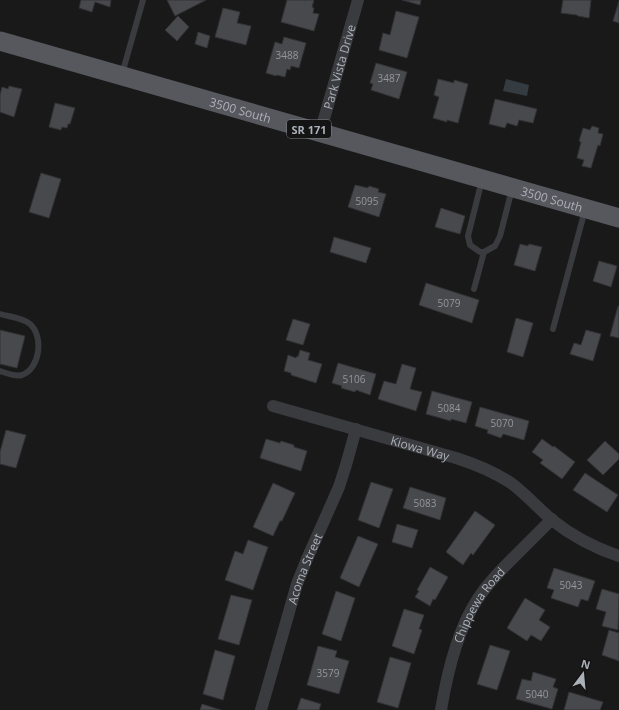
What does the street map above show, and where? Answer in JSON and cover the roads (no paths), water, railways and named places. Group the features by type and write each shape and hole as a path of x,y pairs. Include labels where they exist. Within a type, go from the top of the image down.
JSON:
{"main road":[{"name":"3500 South","path":"0,41 619,218"}],"street":[{"name":"Park Vista Drive","path":"320,132 358,0"},
{"name":"Kiowa Way","path":"273,406 462,460 490,471 511,483 552,519 582,540 619,556"},
{"name":"Acoma Street","path":"261,710 298,584 307,559 339,487 356,429"},
{"name":"Chippewa Road","path":"441,710 445,688 456,648 469,613 477,599 500,572 552,519"}],"lane":[{"path":"122,76 143,0"},
{"path":"483,179 468,236 470,245 480,252 484,252 494,246 500,236 512,187"},
{"path":"553,329 586,208"},
{"path":"474,289 484,252"},
{"path":"0,314 18,318 30,324 37,334 38,347 37,356 28,372 21,375 16,375 0,371"}]}
